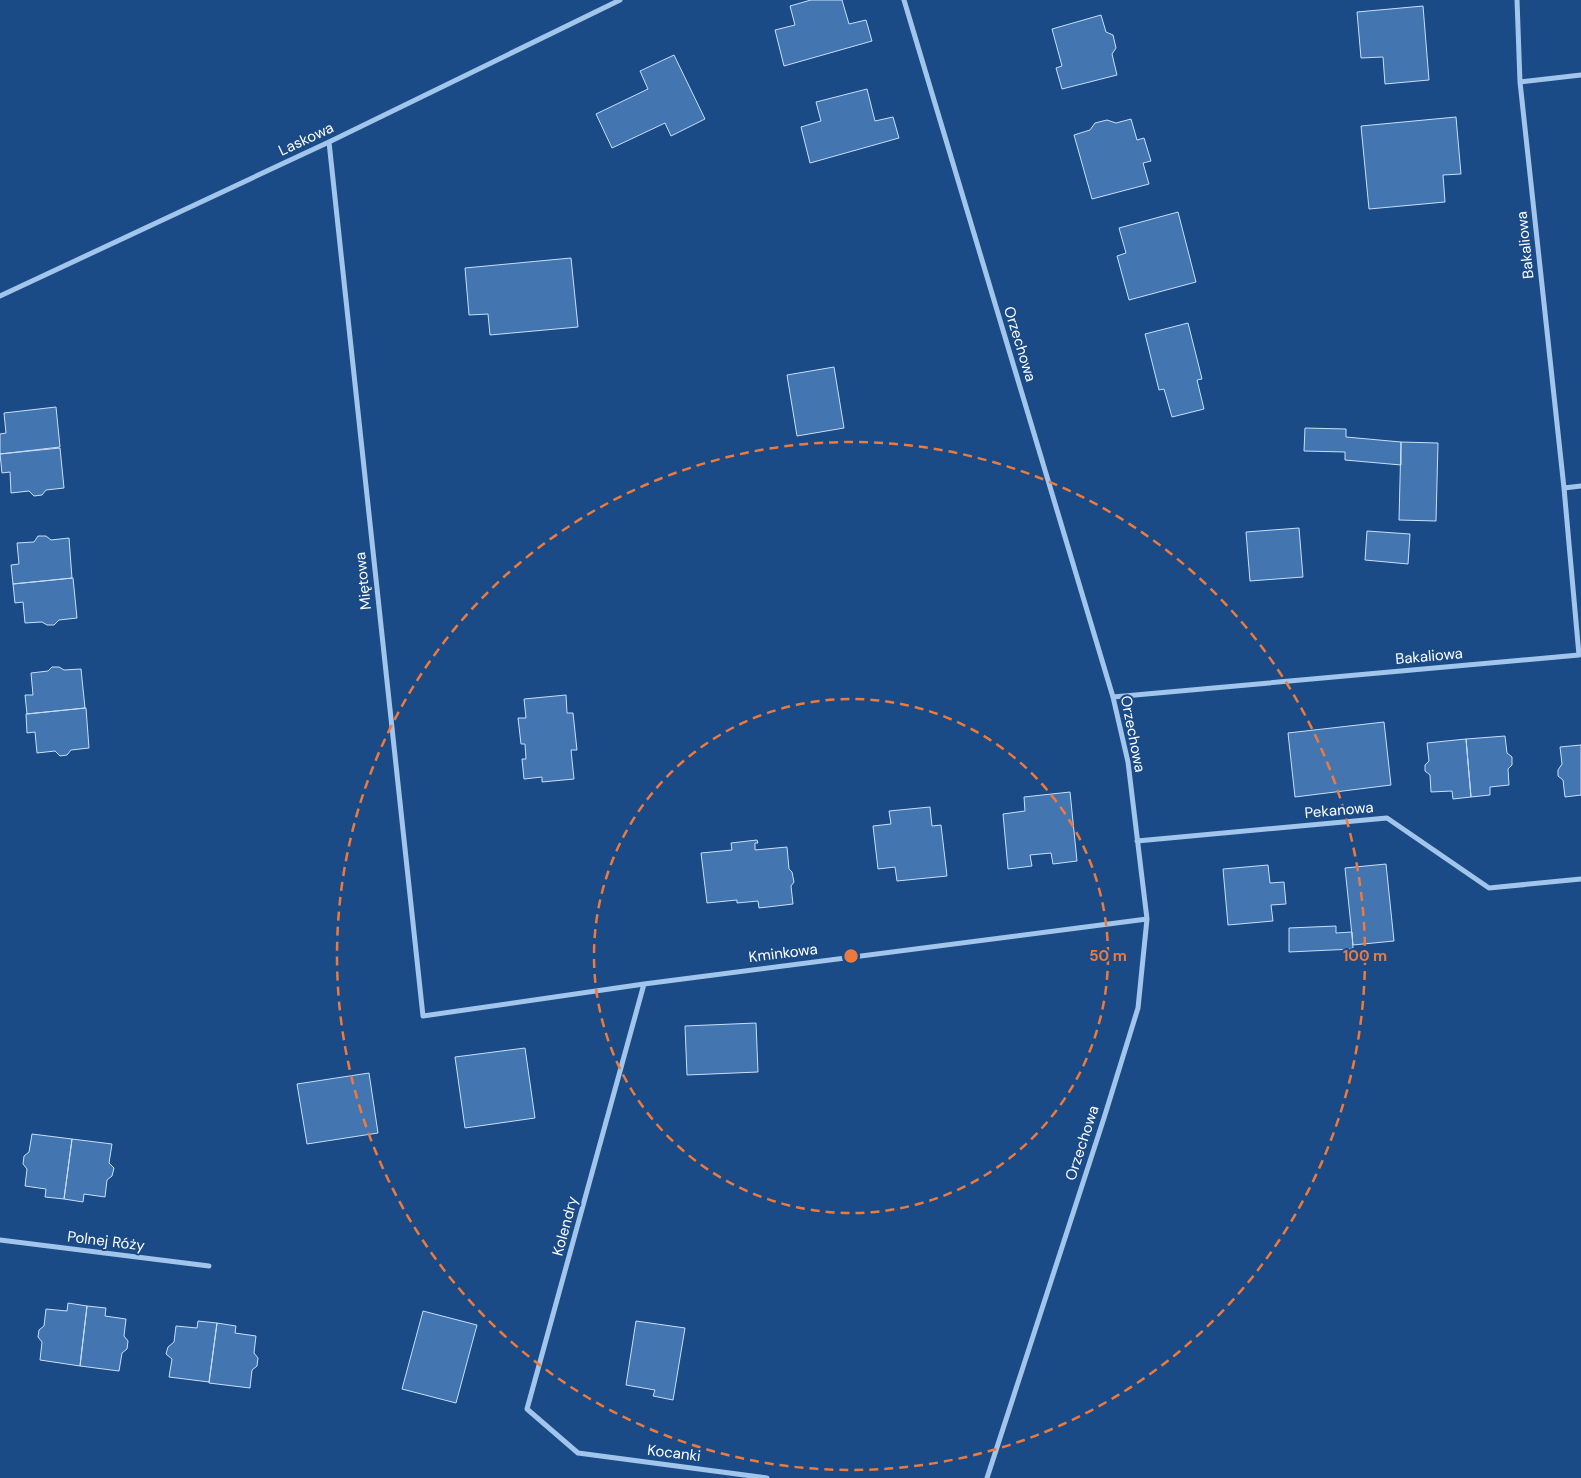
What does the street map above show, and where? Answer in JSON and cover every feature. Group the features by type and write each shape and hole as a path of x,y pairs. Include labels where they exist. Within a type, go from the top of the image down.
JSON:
{"street":[{"name":"Laskowa","path":"0,296 329,142 620,0"},
{"name":"Orzechowa","path":"904,0 1114,697 1128,762 1147,918 1138,1008 987,1478"},
{"name":"Bakaliowa","path":"1114,697 1579,655 1564,488 1520,82 1517,0"},
{"path":"1520,82 1581,75"},
{"name":"Miętowa","path":"329,142 423,1016"},
{"path":"1564,488 1581,486"},
{"name":"Pekanowa","path":"1137,841 1387,818 1489,888 1581,879"},
{"name":"Kminkowa","path":"423,1016 644,984 1147,918"},
{"name":"Kolendry","path":"578,1453 527,1409 644,984"},
{"name":"Polnej Róży","path":"0,1240 210,1266"},
{"name":"Kocanki","path":"578,1453 767,1478"}],"building":[{"path":"811,0 842,0 849,24 866,20 872,41 784,66 775,30 795,25 790,6"},
{"path":"1423,6 1429,80 1385,84 1383,57 1361,58 1357,12"},
{"path":"1101,15 1106,32 1113,35 1116,48 1112,54 1117,75 1062,89 1056,68 1062,66 1052,29"},
{"path":"674,55 705,119 671,136 665,123 612,148 596,114 648,89 640,71"},
{"path":"867,89 875,121 893,117 899,138 810,163 801,127 821,121 816,102"},
{"path":"1456,117 1461,174 1443,175 1445,202 1369,209 1361,126"},
{"path":"1131,119 1137,140 1144,138 1151,161 1143,163 1149,184 1092,199 1074,135 1090,130 1095,123 1107,120 1116,123"},
{"path":"1178,212 1196,282 1129,300 1117,256 1126,253 1119,228"},
{"path":"571,258 578,327 490,335 488,314 469,315 465,268"},
{"path":"1188,323 1202,379 1197,380 1204,409 1172,417 1164,389 1159,390 1145,334"},
{"path":"834,367 844,428 797,436 787,375"},
{"path":"56,407 60,447 0,454 0,434 6,433 4,413"},
{"path":"1305,428 1346,429 1346,437 1401,442 1401,465 1345,460 1345,452 1304,451"},
{"path":"1401,442 1438,443 1436,521 1399,520"},
{"path":"60,448 64,488 46,490 42,495 34,496 29,491 11,493 10,472 2,473 0,454"},
{"path":"1299,528 1303,577 1250,581 1246,532"},
{"path":"1367,531 1410,534 1408,564 1365,560"},
{"path":"38,536 46,536 51,540 69,538 72,578 13,584 11,565 19,564 17,543 34,542"},
{"path":"73,578 77,618 59,620 54,625 47,625 42,622 25,623 23,602 15,603 13,584"},
{"path":"52,667 59,667 64,670 81,669 85,708 27,714 25,695 33,695 31,673 48,671"},
{"path":"566,695 567,713 573,713 577,750 571,750 574,779 542,782 542,777 524,779 522,759 526,759 525,744 521,744 518,718 526,718 524,699"},
{"path":"86,708 89,748 71,750 67,755 60,756 55,751 37,753 35,732 27,733 26,714"},
{"path":"1384,722 1391,785 1295,797 1288,733"},
{"path":"1505,736 1507,753 1512,757 1512,765 1508,769 1509,785 1490,787 1490,795 1471,797 1466,739"},
{"path":"1466,739 1471,797 1453,799 1452,791 1431,792 1430,775 1425,771 1425,765 1429,761 1427,743"},
{"path":"1581,745 1581,795 1565,797 1563,780 1558,776 1558,770 1562,764 1560,747"},
{"path":"1070,792 1077,861 1053,864 1051,853 1030,855 1032,866 1008,869 1003,814 1025,811 1024,797"},
{"path":"930,807 932,826 941,825 947,876 897,881 895,867 878,869 873,826 891,824 889,811"},
{"path":"757,840 758,843 755,843 755,850 787,847 789,869 792,872 794,882 791,886 793,904 759,908 758,901 737,903 737,900 707,903 701,853 732,850 731,843"},
{"path":"1386,864 1394,941 1353,945 1345,868"},
{"path":"1268,865 1270,883 1284,882 1286,904 1271,905 1273,921 1228,925 1223,869"},
{"path":"1336,926 1336,933 1352,932 1353,949 1289,952 1289,928"},
{"path":"756,1023 758,1072 687,1075 685,1026"},
{"path":"525,1048 535,1118 465,1128 455,1057"},
{"path":"369,1073 378,1133 307,1144 297,1084"},
{"path":"32,1134 72,1139 64,1199 45,1197 46,1189 25,1186 27,1169 23,1164 24,1156 29,1152"},
{"path":"72,1139 112,1144 109,1163 114,1168 112,1176 107,1180 105,1197 84,1194 83,1202 64,1199"},
{"path":"68,1303 87,1306 80,1366 40,1360 42,1342 38,1337 39,1330 44,1326 46,1309 67,1311"},
{"path":"87,1306 106,1308 105,1316 126,1319 124,1336 128,1341 127,1349 122,1353 119,1371 80,1366"},
{"path":"423,1311 477,1325 456,1403 402,1389"},
{"path":"198,1321 217,1323 209,1382 169,1377 172,1359 166,1354 168,1347 174,1342 176,1326 197,1328"},
{"path":"636,1321 685,1328 673,1400 653,1396 655,1390 626,1385"},
{"path":"217,1323 236,1326 235,1333 256,1336 254,1353 258,1358 257,1366 252,1370 250,1388 209,1383"}]}
